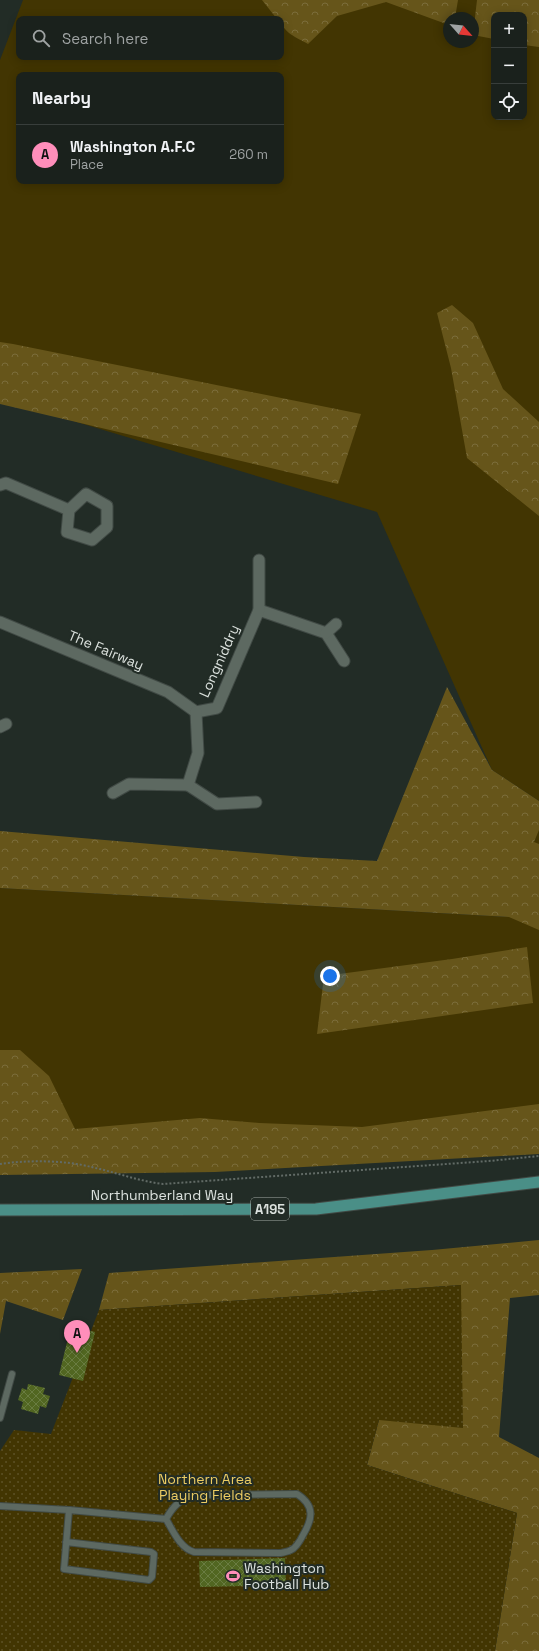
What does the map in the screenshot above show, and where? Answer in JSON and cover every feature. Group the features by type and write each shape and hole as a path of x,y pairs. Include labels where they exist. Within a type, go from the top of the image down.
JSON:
{"main road":[{"name":"Northumberland Way","path":"0,1210 316,1209 539,1182"}],"street":[{"path":"0,485 6,484 69,510"},
{"name":"Longniddry","path":"196,712 216,708 259,610 259,560"},
{"path":"259,610 326,633 344,661"},
{"name":"The Fairway","path":"0,622 168,692 196,712"},
{"path":"326,633 336,624"},
{"path":"188,785 198,752 196,712"},
{"path":"113,793 129,784 188,785 217,804 256,802"}],"lane":[{"path":"0,1418 12,1374"},
{"path":"298,1494 303,1497 309,1506 311,1514 309,1524 298,1544 291,1550 281,1553 194,1552 188,1550 181,1542 166,1519 171,1509 187,1497 193,1495 298,1494"},
{"path":"0,1506 69,1510 166,1519"},
{"path":"66,1542 151,1552 154,1554 152,1577 149,1580 67,1571 64,1569 66,1542 69,1510"}],"path":[{"path":"0,1164 21,1161 80,1164 162,1184 489,1161 539,1156"}],"green space":[{"path":"23,0 539,0 539,801 492,770 377,512 0,399 0,60 16,18 16,60 284,60 284,16 17,16"},
{"path":"262,0 458,0 456,12 443,12 443,23 386,2 337,16 308,44 295,37 284,28 284,16 275,16"},
{"path":"477,0 539,0 539,47 527,45 527,12 491,12 491,38 479,36 479,12 476,12"},
{"path":"452,305 473,323 503,389 539,422 539,516 467,458 451,368 437,313"},
{"path":"0,342 361,414 338,484 0,404"},
{"path":"447,687 492,770 539,801 539,830 534,842 539,844 539,930 509,917 0,888 0,831 304,857 377,861"},
{"path":"539,827 539,1107 312,1141 0,1125 0,888 508,917"},
{"path":"527,947 533,1003 317,1034 324,976 452,959"},
{"path":"0,1050 20,1050 49,1076 75,1129 200,1118 259,1123 362,1127 539,1104 539,1154 215,1172 0,1175"},
{"path":"539,1240 539,1295 510,1298 499,1437 539,1458 539,1651 495,1651 517,1513 367,1465 379,1420 461,1285 99,1310 109,1273 432,1250"},
{"path":"82,1269 63,1320 6,1301 0,1334 0,1273"},
{"name":"Northern Area Playing Fields","path":"461,1285 463,1428 379,1420 367,1465 517,1513 495,1651 0,1651 0,1451 14,1430 51,1434 99,1310"}],"building":[{"path":"71,1326 95,1332 83,1381 59,1375"},
{"path":"28,1384 45,1388 43,1394 50,1396 46,1408 40,1406 38,1414 21,1409 23,1402 18,1400 22,1388 27,1390"},
{"name":"Washington Football Hub","path":"285,1558 286,1585 200,1587 199,1561"}],"place":[{"name":"Washington A.F.C","path":"77,1353"},
{"name":"Washington Football Hub","path":"233,1576"}]}
